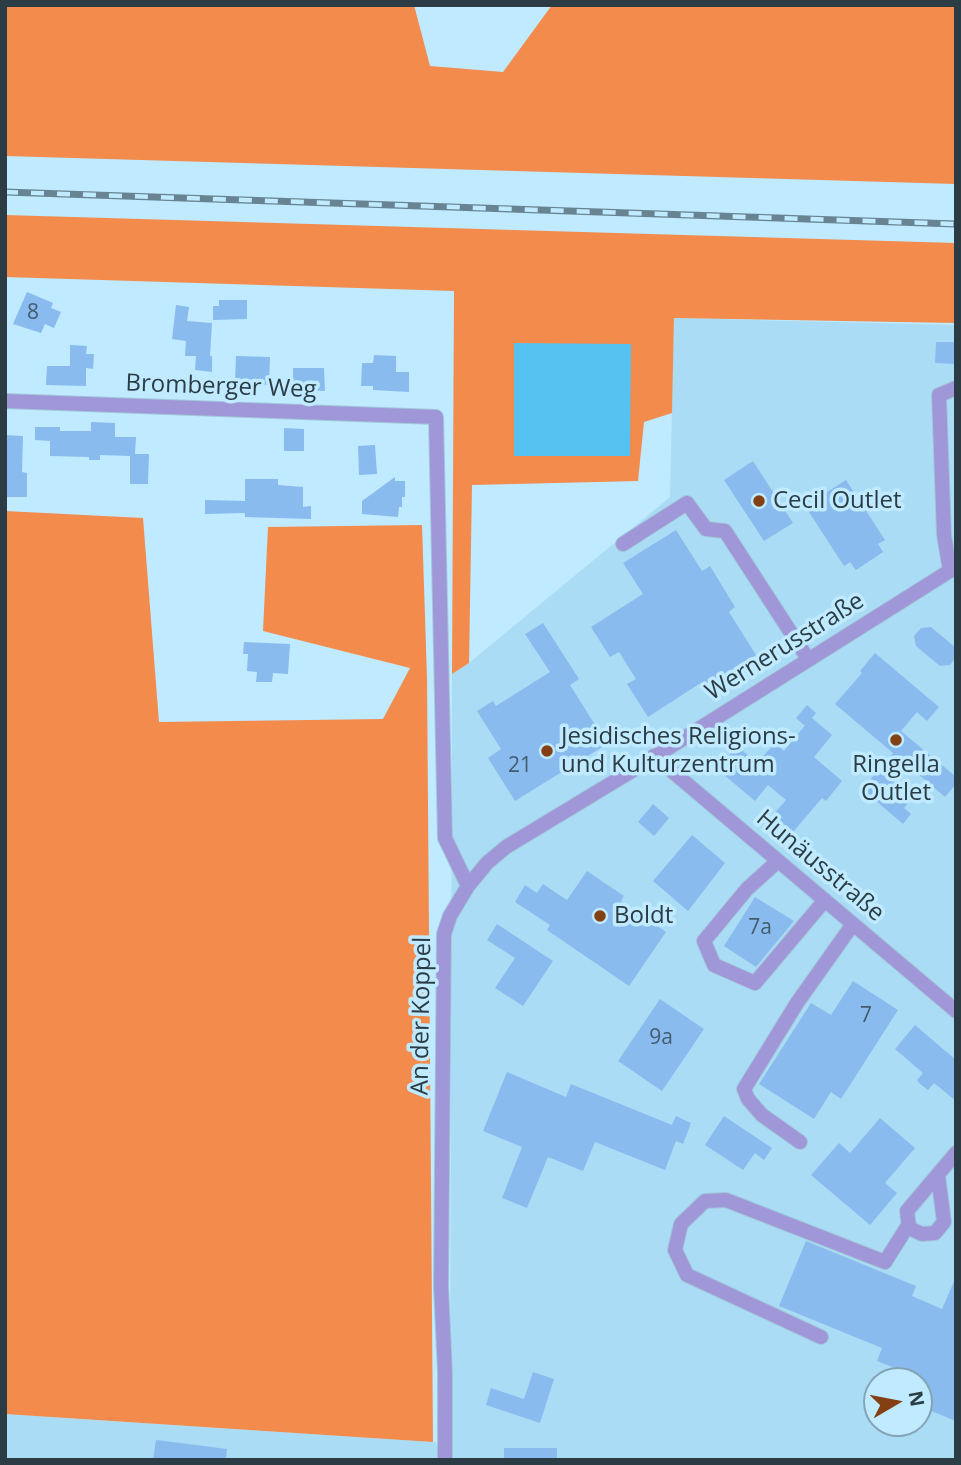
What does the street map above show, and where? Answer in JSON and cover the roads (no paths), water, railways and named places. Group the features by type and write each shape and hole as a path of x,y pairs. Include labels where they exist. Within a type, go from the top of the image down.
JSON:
{"street":[{"path":"953,569 944,536 939,395 956,388"},
{"name":"Bromberger Weg","path":"5,401 436,417 445,838 468,886"},
{"path":"623,544 687,503 706,529 725,531 808,659"},
{"name":"Wernerusstraße","path":"468,886 506,846 953,569"},
{"name":"Hunäusstraße","path":"654,756 956,1011"},
{"path":"778,860 747,889 704,941 714,965 755,983 825,900"},
{"name":"An der Koppel","path":"445,1460 441,1286 444,934 450,916 468,886"},
{"path":"800,1142 762,1115 748,1099 744,1088 790,1014 853,924"},
{"path":"937,1175 944,1222 935,1233 922,1234 909,1228 907,1211 937,1175 956,1153"},
{"path":"821,1337 687,1275 675,1250 681,1224 705,1201 726,1200 885,1262 909,1224"}],"water":[{"path":"514,343 631,344 630,456 514,456"}],"railway":[{"path":"5,192 956,224"}],"place":[{"name":"Cecil Outlet","path":"759,501"},
{"name":"Ringella Outlet","path":"896,740"},
{"name":"Jesidisches Religions- und Kulturzentrum","path":"547,751"},
{"name":"Boldt","path":"600,916"}]}
